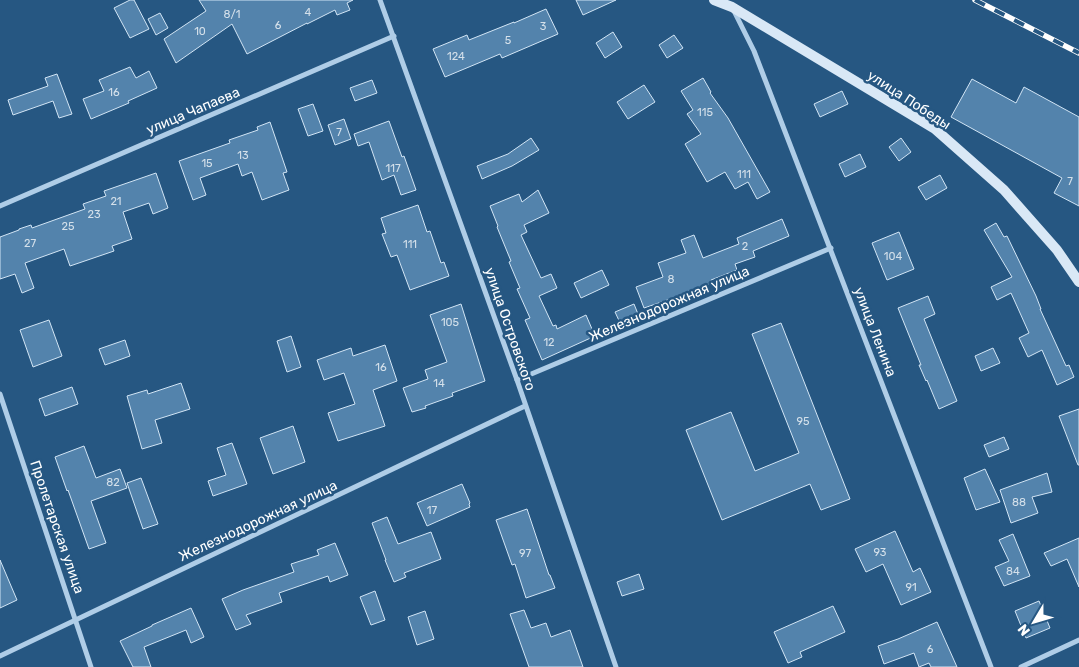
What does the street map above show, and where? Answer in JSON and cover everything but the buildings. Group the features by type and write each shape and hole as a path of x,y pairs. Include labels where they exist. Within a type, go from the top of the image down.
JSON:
{"street":[{"name":"улица Островского","path":"380,0 517,380 616,667"},
{"name":"улица Победы","path":"714,0 732,7 935,129 1004,190 1057,250 1079,282"},
{"name":"улица Ленина","path":"732,7 754,51 991,667"},
{"name":"улица Чапаева","path":"0,206 394,36"},
{"name":"Железнодорожная улица","path":"517,380 831,248"},
{"name":"Пролетарская улица","path":"0,394 91,667"},
{"name":"Железнодорожная улица","path":"0,656 525,406"},
{"path":"1021,667 1079,640"}],"railway":[{"path":"975,0 1079,53"}]}
